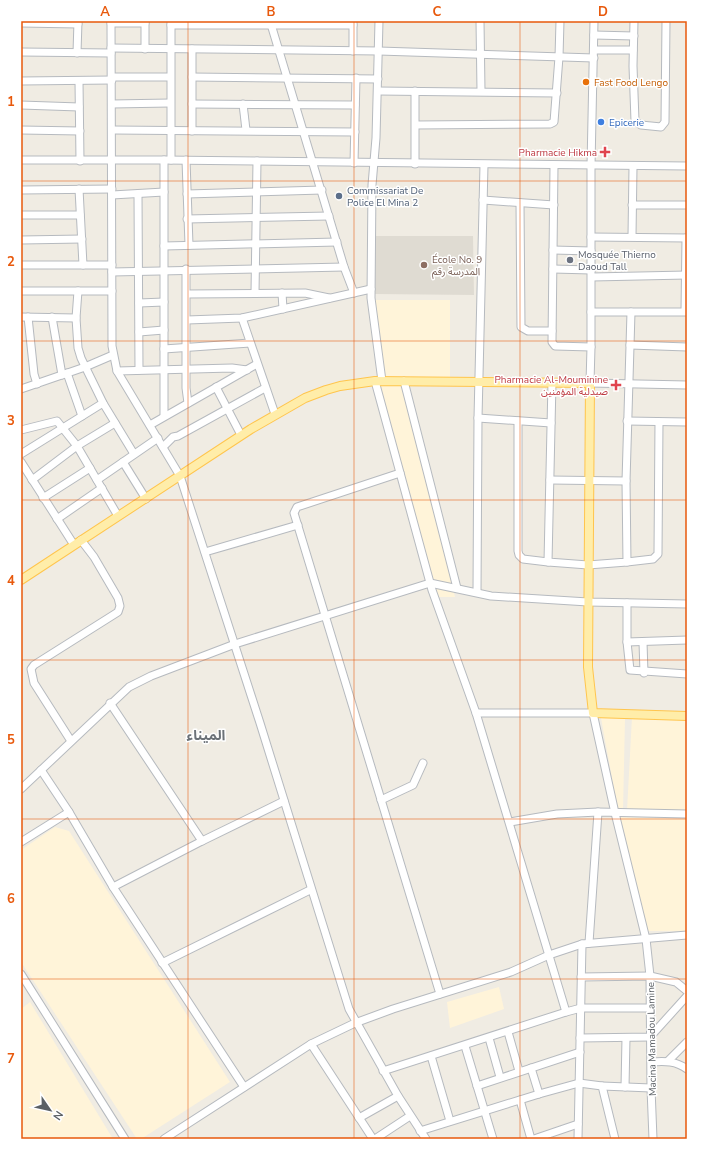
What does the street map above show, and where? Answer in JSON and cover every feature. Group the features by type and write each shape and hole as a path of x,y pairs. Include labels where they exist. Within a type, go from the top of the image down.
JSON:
{"main road":[{"path":"21,580 241,435 305,398 326,390 340,386 379,381 590,383 588,667 593,713 687,716"}],"street":[{"path":"379,21 378,91 376,138 373,164 371,289 379,381 400,473 430,582 476,713 566,1012"},
{"path":"480,21 481,91"},
{"path":"416,125 550,124 554,122 556,118 560,57 560,21"},
{"path":"594,21 591,166 592,347 590,383 687,385"},
{"path":"634,21 634,121 640,126 661,127 665,122 666,21"},
{"path":"21,23 78,22 77,53"},
{"path":"145,49 145,22 111,22 113,130 113,354 117,371 180,476 235,644 342,991 355,1023 410,1116 426,1139"},
{"path":"164,416 164,192 170,130 171,23 353,23 353,51"},
{"path":"271,23 314,162 344,267 354,293"},
{"path":"594,35 634,36"},
{"path":"21,52 77,53 145,49 192,49 378,51 594,58"},
{"path":"192,49 192,131"},
{"path":"594,50 633,50"},
{"path":"21,80 79,81 170,77"},
{"path":"192,77 378,79"},
{"path":"354,163 356,78"},
{"path":"79,81 80,161"},
{"path":"378,91 557,93"},
{"path":"415,91 415,164"},
{"path":"112,104 170,103"},
{"path":"192,104 356,105"},
{"path":"244,104 246,130"},
{"path":"21,105 79,106"},
{"path":"21,130 80,131"},
{"path":"113,130 355,132"},
{"path":"21,160 186,160 373,164 633,167 687,166"},
{"path":"186,160 189,245"},
{"path":"255,293 257,161"},
{"path":"477,592 478,381 484,165"},
{"path":"554,166 552,342 556,346 592,347"},
{"path":"632,236 633,167"},
{"path":"21,190 79,189 138,194 164,192"},
{"path":"79,189 83,265"},
{"path":"187,194 322,190"},
{"path":"138,194 140,270 139,370"},
{"path":"483,200 554,205"},
{"path":"520,203 521,327 528,331 552,331"},
{"path":"632,204 687,205"},
{"path":"21,215 80,215"},
{"path":"188,219 329,216"},
{"path":"591,237 632,236 687,238 686,312 592,312"},
{"path":"21,240 82,239"},
{"path":"164,246 337,242"},
{"path":"553,250 591,251"},
{"path":"21,265 83,265 140,270 344,267"},
{"path":"186,269 186,388 188,403"},
{"path":"553,269 592,273 686,275"},
{"path":"187,320 242,318 371,289"},
{"path":"21,291 112,291"},
{"path":"78,292 76,318 78,348 85,367 115,423 134,454"},
{"path":"187,294 282,293 316,294 329,298"},
{"path":"282,293 283,309"},
{"path":"140,302 164,302"},
{"path":"627,562 626,481 631,312"},
{"path":"37,384 25,317 76,318"},
{"path":"52,317 64,374 82,416"},
{"path":"242,318 275,414"},
{"path":"139,332 164,330"},
{"path":"164,349 250,343"},
{"path":"630,346 687,347"},
{"path":"21,388 85,367 113,354"},
{"path":"150,425 257,364"},
{"path":"117,371 232,368 247,370"},
{"path":"404,381 457,588"},
{"path":"548,562 552,382"},
{"path":"216,387 241,435"},
{"path":"163,447 173,437 227,410 265,388"},
{"path":"21,454 104,402"},
{"path":"478,418 551,423"},
{"path":"21,430 55,421 63,428 77,446 118,516"},
{"path":"518,421 519,555 523,559 588,565 653,559 658,554 660,547 660,422"},
{"path":"627,421 687,422"},
{"path":"32,480 77,446 115,423"},
{"path":"98,480 158,438"},
{"path":"21,462 57,519 78,543 94,557 118,598 120,606 118,612 34,665 31,669 34,683 71,741"},
{"path":"123,462 146,499"},
{"path":"43,498 90,468"},
{"path":"400,473 297,507 294,513 326,614 440,994"},
{"path":"550,480 626,481"},
{"path":"57,519 102,488"},
{"path":"205,552 298,525"},
{"path":"21,790 129,686 235,644 430,582 491,596 588,602 687,604"},
{"path":"627,603 628,669 632,672 687,674"},
{"path":"627,642 687,640"},
{"path":"643,642 644,673"},
{"path":"110,703 202,841"},
{"path":"476,713 593,713"},
{"name":"Macina Mamadou Lamine","path":"593,713 615,813 646,939 650,976 653,1139"},
{"path":"381,800 413,785 423,763"},
{"path":"41,770 69,812 113,887 162,964 244,1086"},
{"path":"113,887 284,801"},
{"path":"21,842 69,812"},
{"path":"510,822 557,814 598,812 687,814"},
{"path":"578,1139 581,977 598,812"},
{"path":"162,964 310,890"},
{"path":"164,1139 244,1086 312,1044 355,1023 511,972 549,955 585,944 687,935"},
{"path":"21,974 125,1139"},
{"path":"581,977 650,976 676,982 687,991"},
{"path":"580,1038 650,1037 687,996"},
{"path":"383,1071 581,1008 650,1008"},
{"path":"508,1032 519,1071"},
{"path":"489,1038 500,1077"},
{"path":"625,1087 626,1038"},
{"path":"668,1061 687,1042"},
{"path":"312,1044 374,1139 410,1116"},
{"path":"465,1046 493,1139"},
{"path":"477,1086 500,1077 531,1068 580,1049"},
{"path":"431,1056 450,1121"},
{"path":"652,1062 668,1061 682,1065 687,1069"},
{"path":"531,1068 539,1094"},
{"path":"420,1131 485,1110 579,1083 602,1086 651,1088"},
{"path":"602,1086 615,1139"},
{"path":"359,1118 398,1096"},
{"path":"520,1100 533,1139 578,1124"}],"shaded area":[{"name":"École No. 9 المدرسة رقم","path":"375,236 473,236 474,295 375,294"},
{"path":"374,300 450,300 450,379 384,378"},
{"path":"378,384 402,385 455,597 436,597"},
{"path":"625,717 623,811 618,811 601,718"},
{"path":"632,717 687,718 687,811 627,811"},
{"path":"619,817 687,819 687,931 646,931"},
{"path":"55,827 69,831 230,1082 141,1139 137,1139 21,962 21,850"},
{"path":"499,987 504,1009 450,1028 447,1002"},
{"path":"30,1002 113,1139 21,1139 21,1009"}],"place":[{"name":"Fast Food Lengo","path":"586,82"},
{"name":"Epicerie","path":"601,122"},
{"name":"Pharmacie Hikma","path":"605,152"},
{"name":"Commissariat De Police El Mina 2","path":"339,196"},
{"name":"Mosquée Thierno Daoud Tall","path":"570,260"},
{"name":"École No. 9 المدرسة رقم","path":"424,265"},
{"name":"Pharmacie Al-Mouminine صيدلية المؤمنين","path":"616,385"}],"district":[{"name":"الميناء","path":"206,735"}]}
